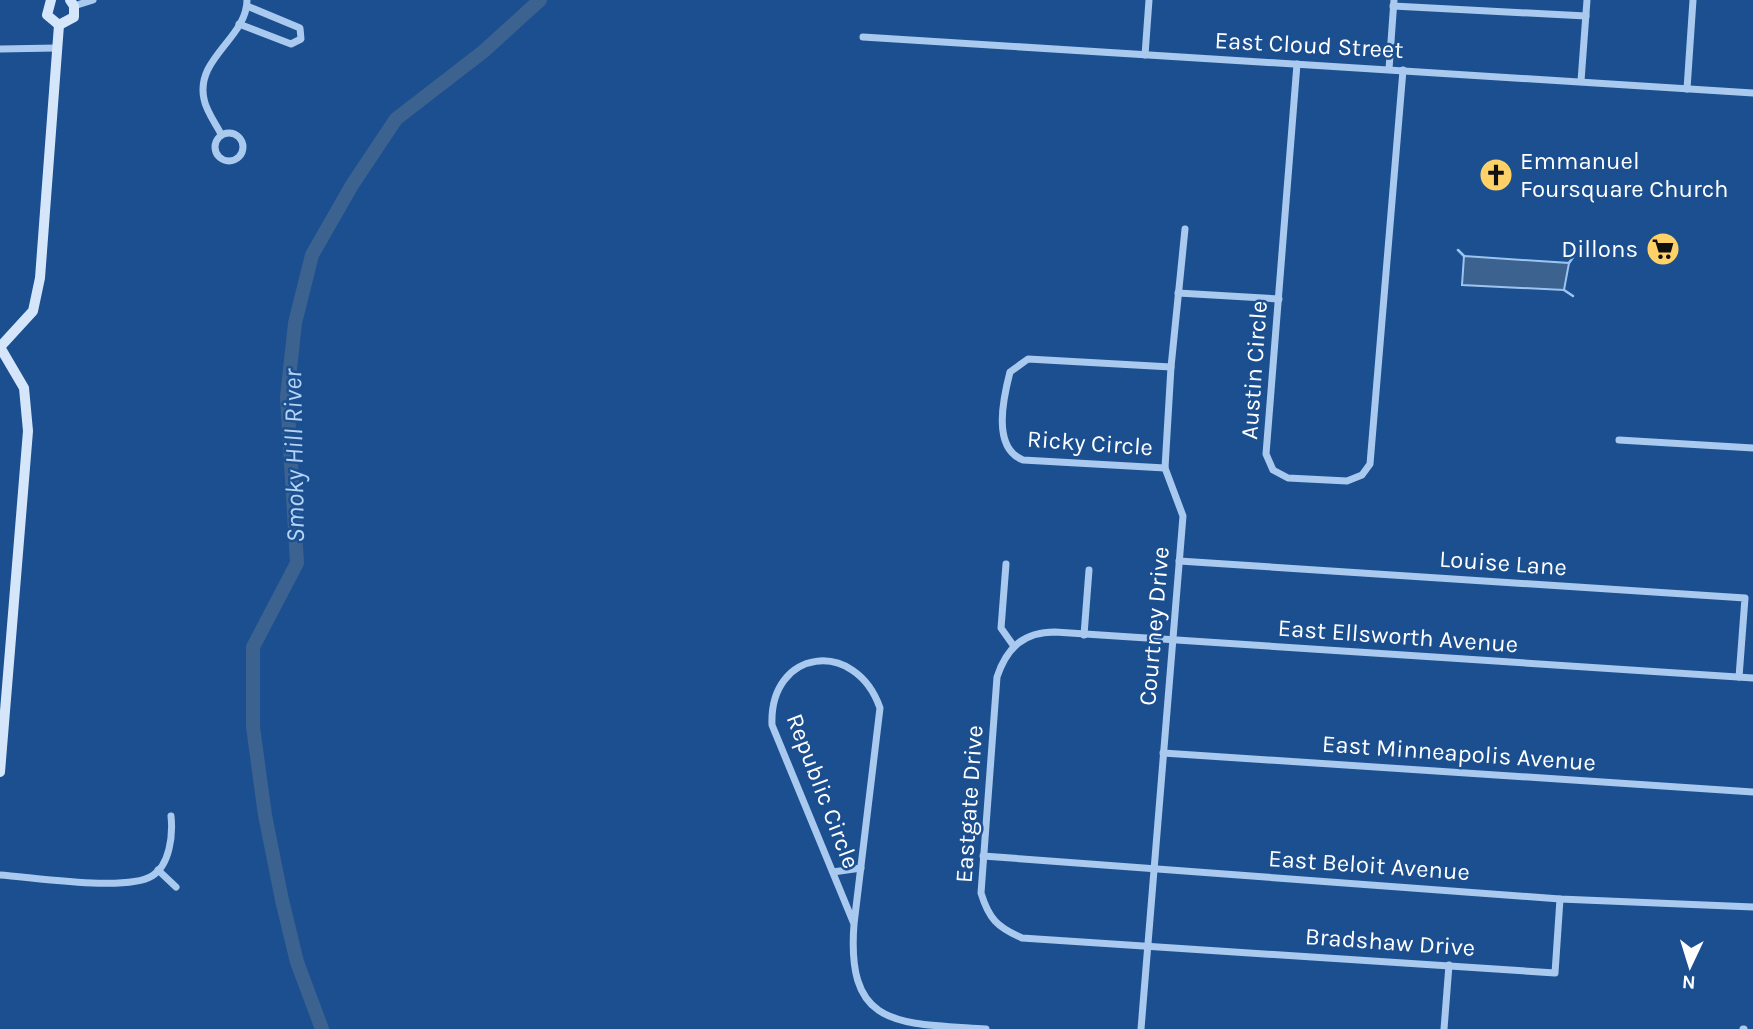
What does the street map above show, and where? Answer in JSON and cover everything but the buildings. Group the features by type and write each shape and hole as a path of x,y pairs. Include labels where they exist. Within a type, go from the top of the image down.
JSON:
{"street":[{"path":"51,0 47,15 60,25"},
{"path":"60,25 74,17 72,3 93,0"},
{"path":"1145,55 1149,0"},
{"path":"1581,81 1587,0"},
{"path":"1687,89 1693,0"},
{"path":"221,134 204,100 204,80 210,64 239,24 247,3 300,28 301,39 291,44 239,24"},
{"path":"1389,69 1394,3 1586,16"},
{"path":"0,765 28,431 24,388 0,347 33,311 40,278 60,25"},
{"name":"East Cloud Street","path":"863,37 1753,93"},
{"path":"0,49 57,48"},
{"name":"Austin Circle","path":"1297,64 1268,462 1280,475 1288,478 1356,480 1367,470 1371,455 1403,70"},
{"path":"229,131 236,133 243,146 243,154 233,162 224,162 215,150 215,142 221,134 229,131"},
{"name":"Courtney Drive","path":"1141,1029 1183,516 1165,468 1171,368 1185,229"},
{"path":"1178,293 1279,299"},
{"name":"Ricky Circle","path":"1165,468 1023,460 1007,450 1003,435 1010,372 1028,359 1171,368"},
{"path":"1619,440 1753,448"},
{"name":"Louise Lane","path":"1179,561 1745,598 1739,677"},
{"path":"1006,564 1002,628 1013,645"},
{"path":"1084,635 1089,570"},
{"name":"East Ellsworth Avenue","path":"1013,645 1041,632 1753,678"},
{"name":"Eastgate Drive","path":"1013,645 1003,659 997,677 981,892 986,909 1000,928 1022,938 1148,946"},
{"name":"Republic Circle","path":"854,924 772,725 771,707 776,689 789,673 815,663 845,665 861,674 874,691 880,708 854,924 852,957 855,980 865,1000 884,1017 909,1024 986,1029"},
{"name":"East Minneapolis Avenue","path":"1163,753 1753,792"},
{"path":"0,875 124,884 152,876 167,856 172,816"},
{"name":"East Beloit Avenue","path":"983,856 1560,899 1753,907"},
{"path":"833,872 861,868"},
{"path":"158,870 176,887"},
{"name":"Bradshaw Drive","path":"1148,946 1555,973 1560,899"},
{"path":"1444,1029 1449,965"}],"water":[{"path":"1464,256 1569,263 1564,290 1462,285"}],"waterway":[{"name":"Smoky Hill River","path":"322,1029 297,962 282,900 265,815 253,727 253,647 297,563 287,397 295,323 312,255 352,185 396,119 484,51 540,0"},
{"path":"1458,250 1464,256"},
{"path":"1569,263 1576,253"},
{"path":"1564,290 1573,296"}],"place":[{"name":"Emmanuel Foursquare Church","path":"1496,175"},
{"name":"Dillons","path":"1663,249"}]}
